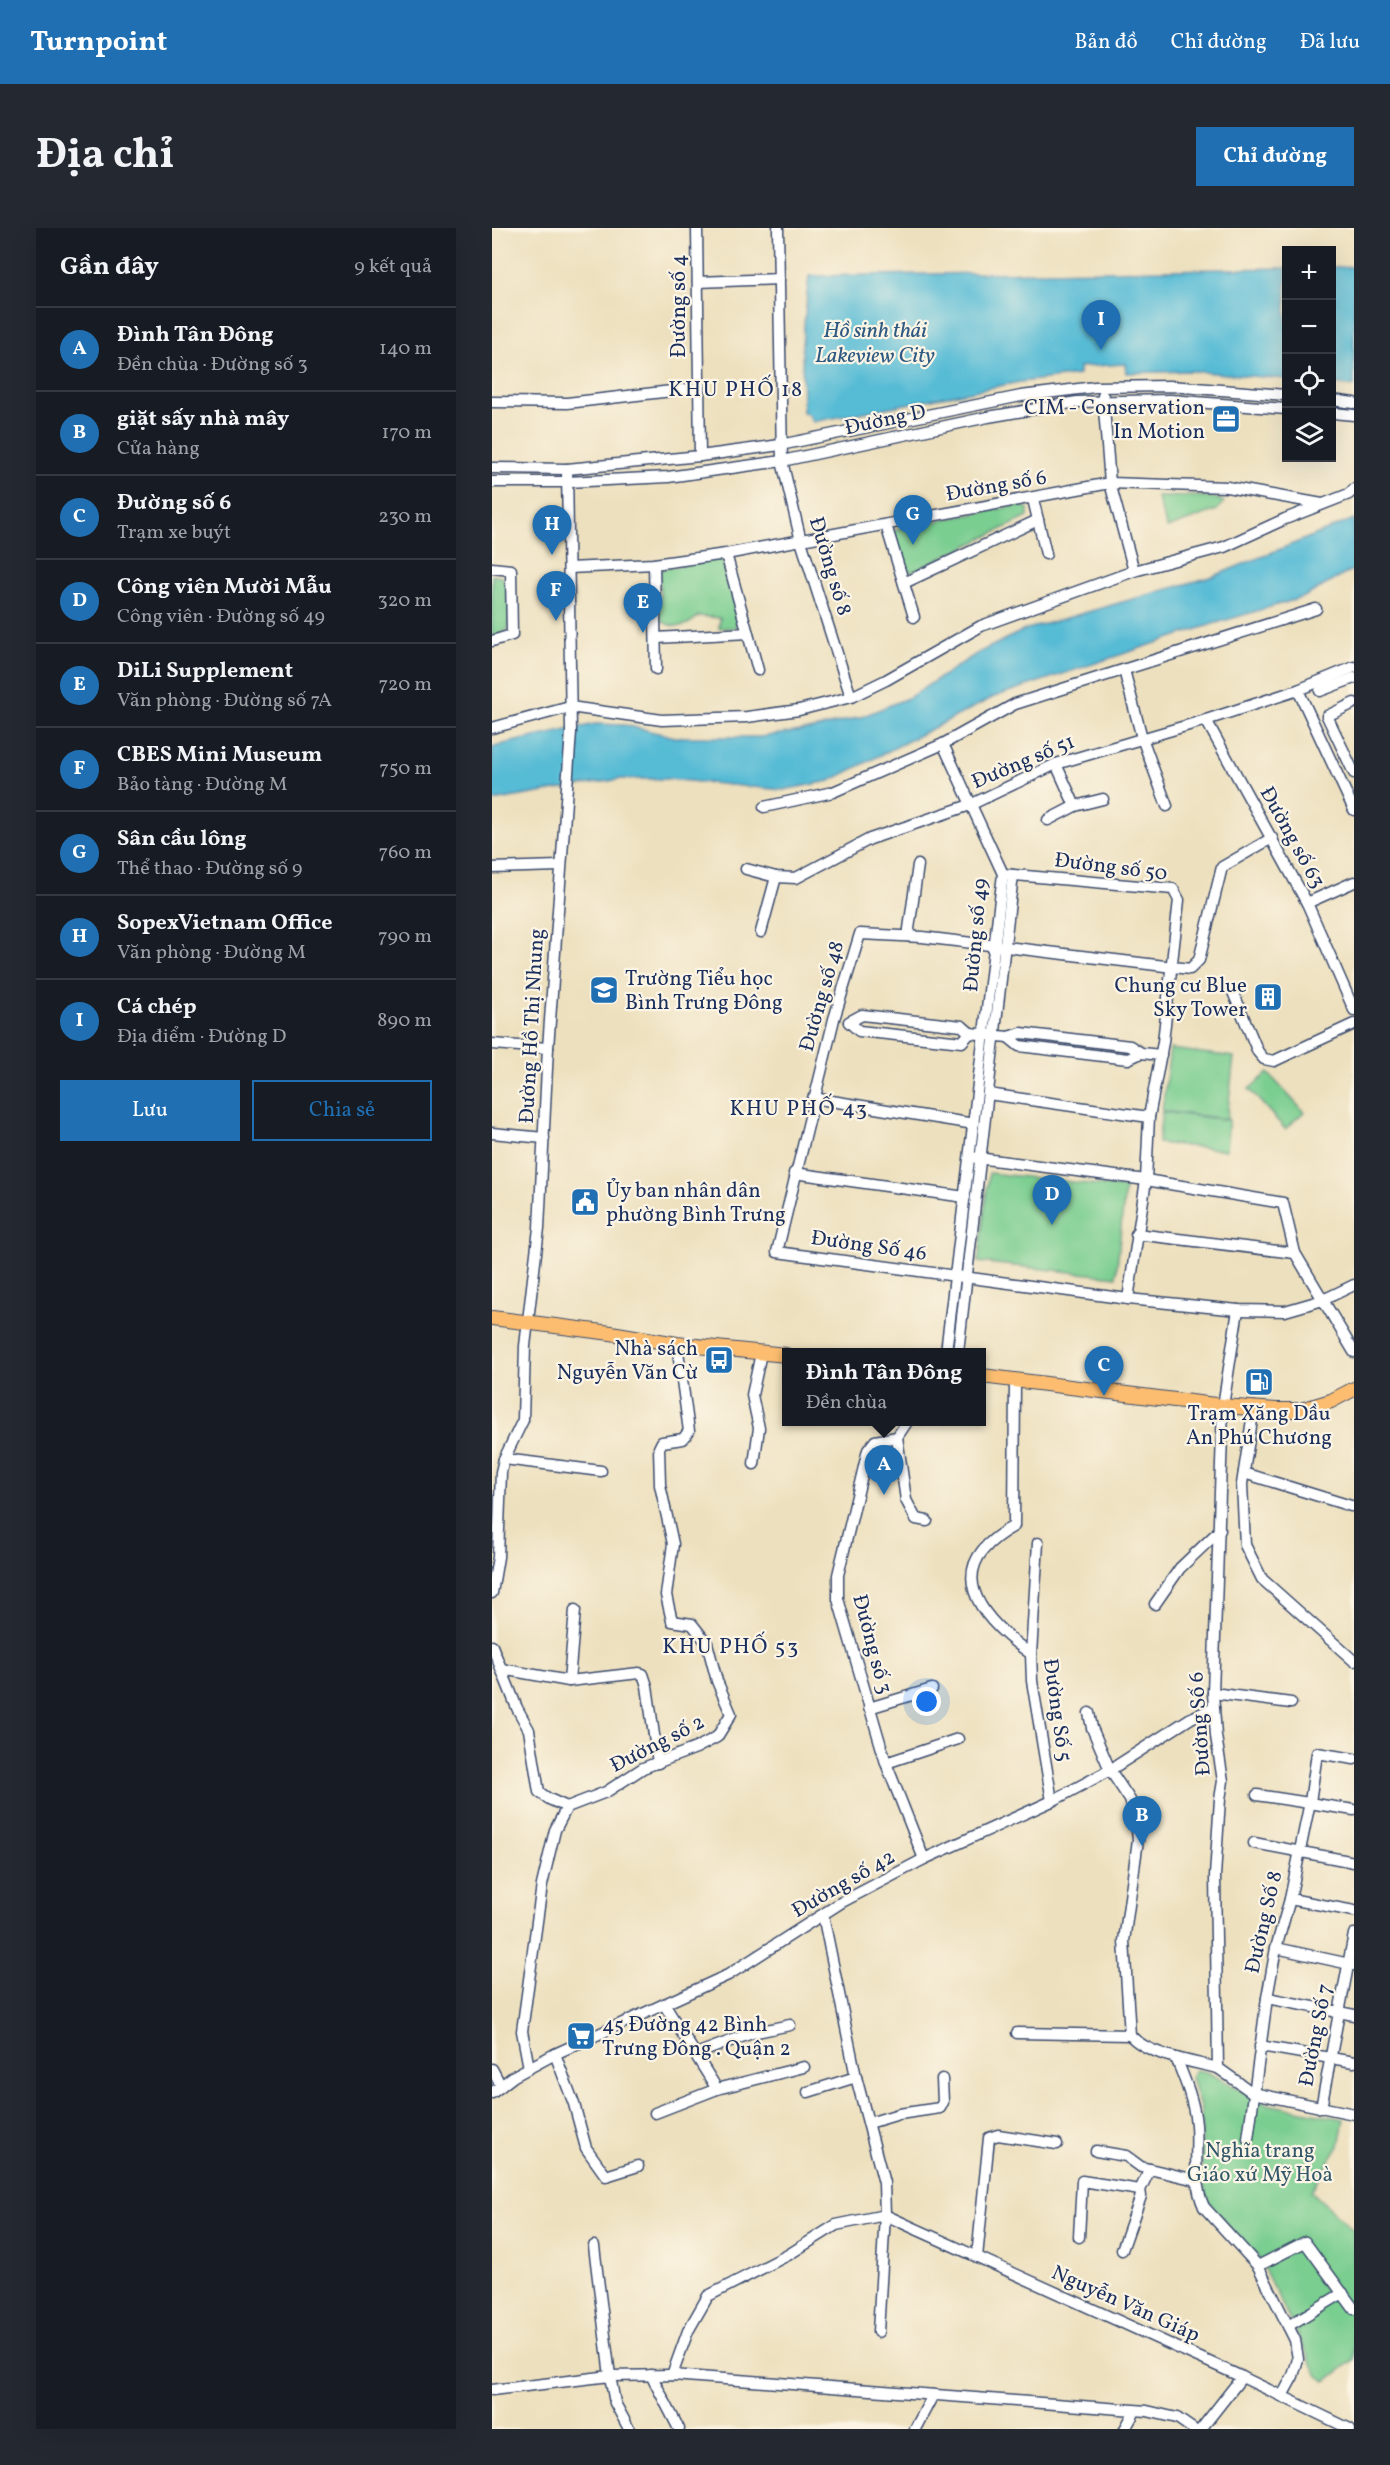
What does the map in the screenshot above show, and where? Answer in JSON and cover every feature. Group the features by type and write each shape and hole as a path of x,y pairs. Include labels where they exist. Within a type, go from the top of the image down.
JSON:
{"main road":[{"path":"492,1318 677,1344 782,1355"},
{"path":"986,1376 1223,1406 1300,1410 1331,1401 1354,1389"}],"street":[{"name":"Đường số 4","path":"697,228 700,456"},
{"path":"778,228 780,445"},
{"path":"698,282 779,279"},
{"name":"Đường D","path":"492,468 567,469 700,456 780,445 1021,396 1103,387 1170,386 1282,395"},
{"path":"1103,387 1110,483 1134,571"},
{"path":"492,402 567,403 698,388"},
{"name":"Đường D","path":"492,482 567,482 668,477 782,461 988,417 1077,402 1170,400 1282,409"},
{"path":"1336,401 1354,403"},
{"path":"1336,413 1354,415"},
{"name":"Đường số 8","path":"780,445 801,541 851,697"},
{"name":"Đường Hồ Thị Nhung","path":"492,1593 498,1557 495,1513 504,1459 523,1420 525,1346 539,1228 548,1048 571,732 567,469"},
{"name":"Đường số 6","path":"569,568 654,564 726,554 1110,483 1227,487 1323,504"},
{"path":"492,728 570,707 662,720 747,717 800,710 851,697 886,680 981,626 1134,571 1224,548 1284,519 1349,495 1354,489"},
{"path":"1275,495 1283,503 1284,519"},
{"path":"1033,499 1047,554"},
{"path":"904,583 1038,520"},
{"path":"885,525 914,617"},
{"path":"726,554 758,670"},
{"path":"654,564 657,669"},
{"path":"492,568 511,570 512,635 492,641"},
{"path":"764,807 833,792 943,744 1015,704 1316,609"},
{"path":"656,638 748,633"},
{"path":"1124,670 1142,738 1167,806"},
{"path":"1320,691 1353,673"},
{"name":"Đường số 51","path":"746,869 776,877 796,878 870,839 970,805 1056,764 1206,720 1353,673"},
{"path":"1298,690 1349,788 1354,810"},
{"path":"1354,703 1327,716 1354,772"},
{"name":"Đường số 63","path":"1206,720 1307,903 1354,1010"},
{"name":"Đường số 49","path":"943,744 970,805 1008,874 990,1035 974,1124 975,1158 965,1197 961,1278 947,1348"},
{"path":"1056,764 1075,806"},
{"path":"1048,820 1075,806 1103,799"},
{"name":"Đường số 48","path":"777,1252 813,1098 860,934 908,936 1190,969 1199,960 1222,867 1272,838"},
{"path":"908,936 918,865"},
{"path":"492,868 560,866"},
{"name":"Đường số 50","path":"1008,874 1173,889 1179,900 1172,967"},
{"path":"762,932 776,877"},
{"path":"1307,903 1354,882"},
{"path":"1128,1299 1136,1234 1146,1180 1149,1117 1161,1055 1172,967"},
{"path":"1233,992 1258,1052 1264,1059 1274,1061 1354,1024"},
{"path":"849,1022 862,1015 962,1026 970,1033 1008,1037 1021,1033 1130,1046 1141,1053 1161,1055"},
{"path":"834,1019 849,1022 859,1031 952,1041 962,1042 970,1033"},
{"path":"958,1348 961,1278 975,1158 988,1094 990,1035"},
{"path":"492,1044 548,1048"},
{"path":"988,1094 1149,1117"},
{"path":"813,1098 974,1124"},
{"path":"492,1133 544,1138"},
{"path":"975,1158 1146,1180 1283,1203 1295,1253 1354,1352"},
{"path":"794,1173 965,1197"},
{"path":"1136,1234 1295,1253"},
{"name":"Đường Số 46","path":"777,1252 961,1278 1238,1310 1285,1311 1323,1300 1354,1285"},
{"name":"Đường Số 6","path":"1218,2068 1215,1876 1223,1781 1213,1693 1223,1406 1238,1310"},
{"name":"Đường số 2","path":"567,1807 606,1792 643,1768 696,1748 717,1737 731,1714 717,1681 707,1643 692,1624 672,1620 666,1595 673,1544 660,1485 659,1448 662,1442 683,1439 688,1435 677,1344"},
{"path":"754,1464 759,1428 752,1395 761,1353"},
{"name":"Đường Số 5","path":"1015,1379 1014,1526 996,1536 979,1553 973,1569 974,1589 982,1610 999,1628 1031,1654 1032,1681 1052,1801"},
{"path":"1254,1407 1244,1473 1245,1545 1262,1579 1354,1661"},
{"path":"904,1426 897,1437 906,1500 916,1519 927,1521"},
{"name":"Đường số 3","path":"897,1437 875,1441 869,1446 838,1575 838,1599 842,1619 886,1762 924,1859"},
{"path":"504,1459 601,1471"},
{"path":"1244,1473 1351,1506"},
{"path":"1155,1604 1180,1568 1220,1530"},
{"path":"1031,1654 1038,1543"},
{"path":"569,1681 576,1610"},
{"path":"492,1646 529,1730 538,1792 567,1807 555,1830 542,1885 522,2031 529,2068"},
{"path":"501,1670 569,1681 633,1673 643,1674 647,1686 658,1763"},
{"path":"869,1708 932,1689"},
{"path":"1213,1693 1291,1703"},
{"name":"Đường số 42","path":"496,2089 555,2054 728,1975 842,1902 924,1859 1052,1801 1110,1770 1191,1718 1214,1708"},
{"path":"1089,1713 1092,1728 1110,1770 1131,1800 1137,1830 1138,1840 1124,1941 1130,2035"},
{"path":"886,1762 958,1738"},
{"name":"Đường Số 8","path":"1248,2139 1267,1998 1276,1948 1290,1899 1310,1802 1317,1753 1354,1760"},
{"path":"1257,1795 1354,1810"},
{"path":"1254,1843 1354,1862"},
{"path":"1290,1899 1354,1911"},
{"path":"824,1915 856,2077 884,2183 885,2215 878,2332"},
{"name":"Đường Số 7","path":"1321,2108 1339,2011 1352,1964 1354,1934"},
{"path":"1276,1948 1352,1964"},
{"path":"1267,1998 1354,2014"},
{"path":"664,2004 717,2089"},
{"path":"696,2054 752,2033 790,2025"},
{"path":"1017,2033 1130,2035 1139,2043 1176,2058 1218,2068 1253,2093 1354,2114"},
{"path":"1260,2046 1354,2062"},
{"path":"555,2054 574,2104 586,2148 606,2176 638,2166"},
{"path":"1176,2058 1191,2096 1198,2195 1204,2207 1258,2266 1294,2340 1298,2360 1293,2376 1281,2396"},
{"path":"655,2114 717,2089 804,2067"},
{"path":"492,2069 496,2089"},
{"path":"808,2092 856,2077"},
{"path":"869,2123 899,2114 940,2109 943,2102 942,2079"},
{"path":"977,2257 989,2138 999,2135 1057,2144"},
{"path":"1096,2151 1126,2156 1142,2167 1196,2180"},
{"path":"1122,2250 1141,2196 1140,2190 1150,2169"},
{"path":"1079,2237 1082,2181 1140,2190"},
{"path":"672,2375 688,2331 708,2296 788,2255 836,2225 885,2215"},
{"name":"Nguyễn Văn Giáp","path":"885,2215 1242,2377 1350,2429"},
{"path":"1258,2266 1305,2242 1354,2309"},
{"path":"594,2246 615,2403 629,2429"},
{"path":"1288,2326 1343,2293"},
{"path":"651,2375 680,2429"},
{"path":"492,2390 610,2376 672,2375 1135,2411 1177,2418 1193,2429"},
{"path":"1201,2429 1242,2377"},
{"path":"915,2429 933,2395"},
{"path":"1125,2429 1135,2411"}],"green space":[{"path":"1202,496 1224,502 1217,510 1167,528 1157,497"},
{"path":"1019,505 1028,508 1028,517 911,572 905,567 893,534 896,529"},
{"path":"719,559 723,562 738,619 735,628 719,628 720,618 698,616 680,626 670,625 660,620 660,573 662,569"},
{"path":"492,575 502,577 508,587 509,627 505,632 492,637"},
{"path":"1170,1049 1234,1057 1227,1119 1162,1111"},
{"path":"1268,1073 1304,1112 1285,1129 1249,1089"},
{"path":"1162,1112 1229,1120 1226,1150 1158,1143"},
{"path":"989,1173 1125,1188 1116,1277 978,1262"},
{"name":"Nghĩa trang Giáo xứ Mỹ Hoà","path":"1196,2070 1207,2072 1267,2104 1344,2119 1339,2146 1311,2191 1354,2231 1354,2360 1326,2381 1318,2376 1257,2255 1248,2249 1214,2210 1206,2196 1202,2180 1201,2110 1191,2078"}],"water":[{"path":"1336,267 1354,267 1354,387 1336,385"},
{"name":"Hồ sinh thái Lakeview City","path":"1282,268 1282,379 1190,371 1126,373 1125,364 1079,367 1079,375 1020,382 813,422 808,414 803,412 802,345 809,276"},
{"path":"1354,519 1354,569 1304,597 1213,624 994,697 830,781 783,790 668,779 620,779 492,801 492,748 507,743 595,724 625,725 675,737 760,737 814,729 861,717 910,697 978,653 1024,630 1214,576"}],"place":[{"name":"Cá chép","path":"1101,350"},
{"name":"CIM - Conservation In Motion","path":"1226,419"},
{"name":"Sân cầu lông","path":"913,545"},
{"name":"SopexVietnam Office","path":"552,555"},
{"name":"CBES Mini Museum","path":"556,621"},
{"name":"DiLi Supplement","path":"643,633"},
{"name":"Trường Tiểu học Bình Trưng Đông","path":"604,990"},
{"name":"Chung cư Blue Sky Tower","path":"1268,997"},
{"name":"Ủy ban nhân dân phường Bình Trưng","path":"585,1202"},
{"name":"Công viên Mười Mẫu","path":"1052,1225"},
{"name":"Nhà sách Nguyễn Văn Cừ","path":"719,1360"},
{"name":"Trạm Xăng Dầu An Phú Chương","path":"1259,1382"},
{"name":"Đường số 6","path":"1104,1396"},
{"name":"Đình Tân Đông","path":"884,1495"},
{"name":"giặt sấy nhà mây","path":"1142,1846"},
{"name":"45 Đường 42 Bình Trưng Đông . Quận 2","path":"581,2036"}],"district":[{"name":"KHU PHỐ 18","path":"736,388"},
{"name":"KHU PHỐ 43","path":"799,1107"},
{"name":"KHU PHỐ 53","path":"731,1645"}]}
